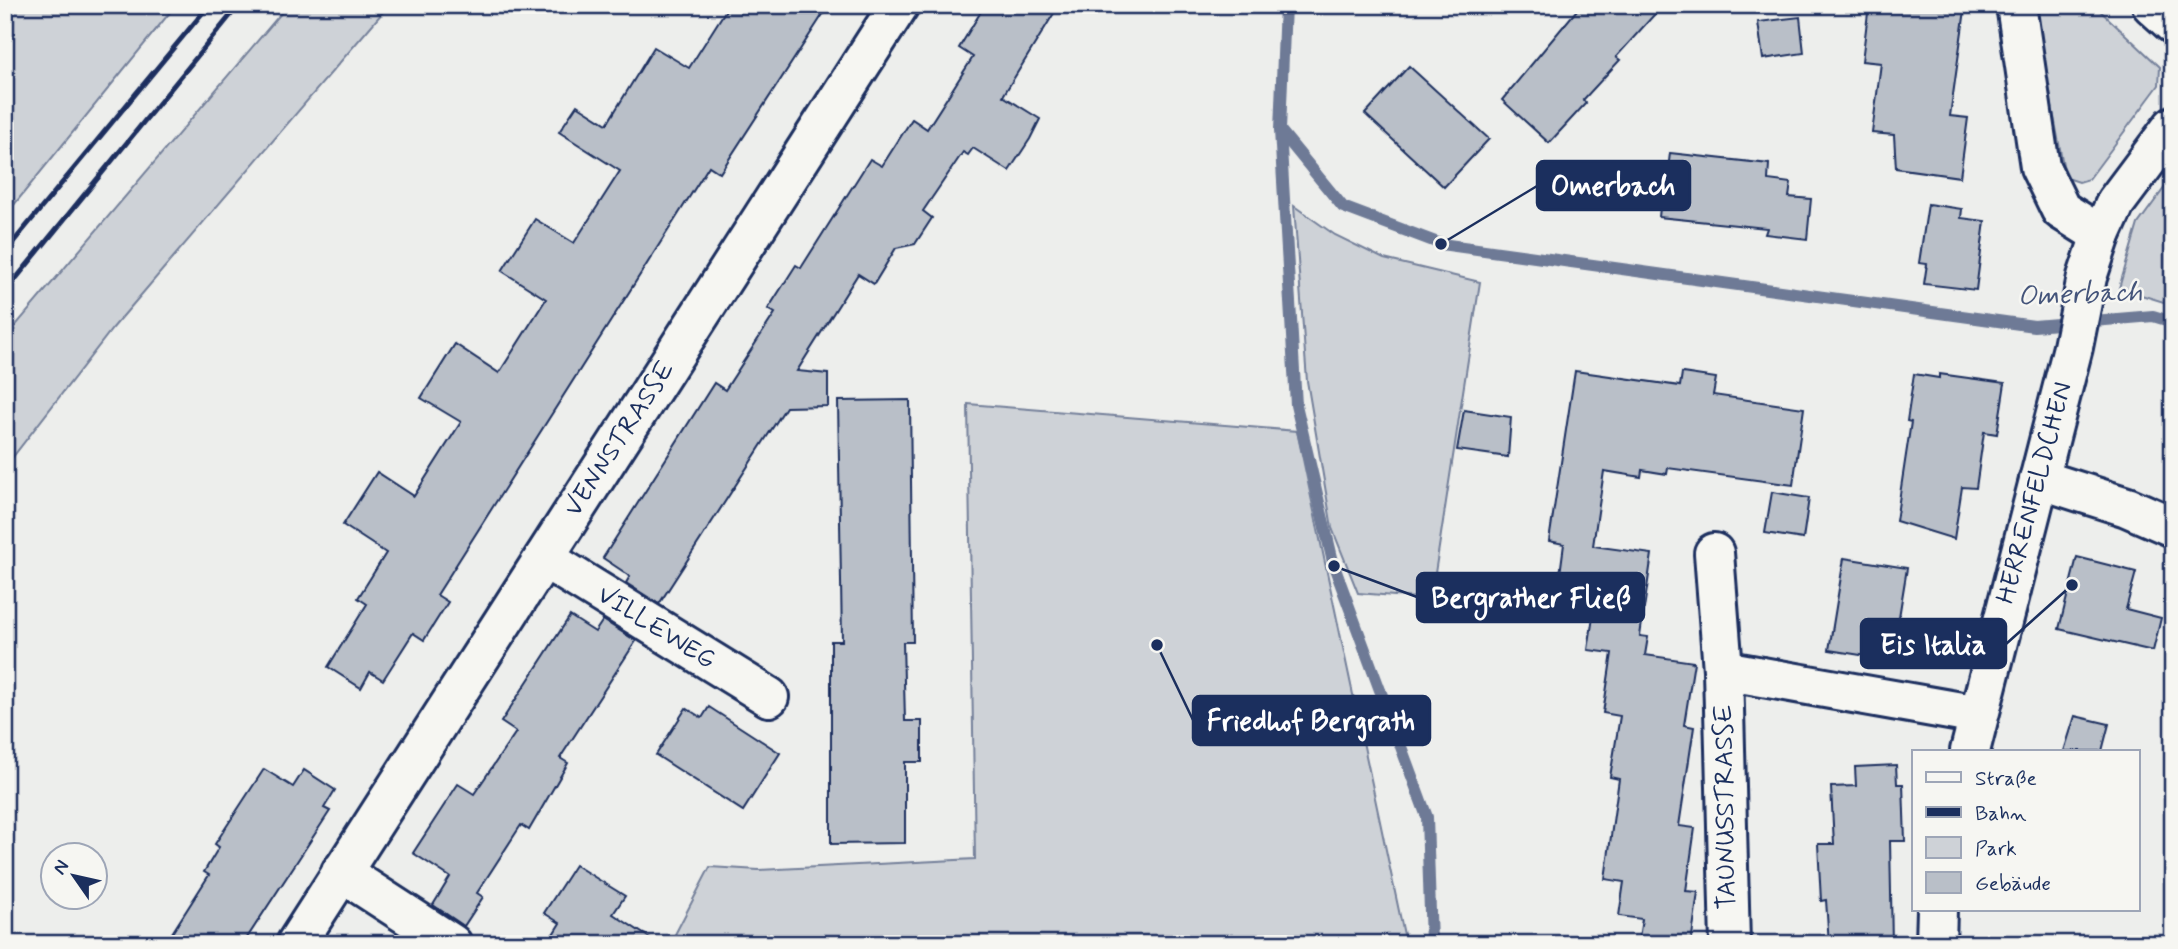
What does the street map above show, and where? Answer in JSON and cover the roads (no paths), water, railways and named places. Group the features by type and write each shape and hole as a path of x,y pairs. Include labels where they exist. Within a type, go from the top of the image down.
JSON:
{"street":[{"name":"VENNSTRASSE","path":"296,944 899,5"},
{"path":"2016,5 2040,167 2061,210 2101,235"},
{"path":"2152,5 2173,24"},
{"name":"HERRENFELDCHEN","path":"1974,733 2073,347 2087,277 2116,202 2173,126"},
{"path":"2039,479 2127,507 2173,527"},
{"name":"TAUNUSSTRASSE","path":"1714,553 1723,670 1730,944"},
{"name":"VILLEWEG","path":"544,558 769,697"},
{"name":"TAUNUSSTRASSE","path":"1723,670 1974,733"},
{"path":"341,872 452,944"},
{"path":"1936,944 1937,911"}],"waterway":[{"name":"Omerbach","path":"1285,5 1280,130 1343,207 1441,244 2034,326 2153,316 2173,322"},
{"path":"1280,130 1296,405 1334,566 1427,817 1431,944"}],"railway":[{"path":"5,252 209,5"},
{"path":"5,292 239,5"}],"place":[{"name":"Omerbach","path":"1441,244"},
{"name":"Bergrather Fließ","path":"1334,566"},
{"name":"Eis Italia","path":"2072,585"},
{"name":"Friedhof Bergrath","path":"1157,645"}]}
